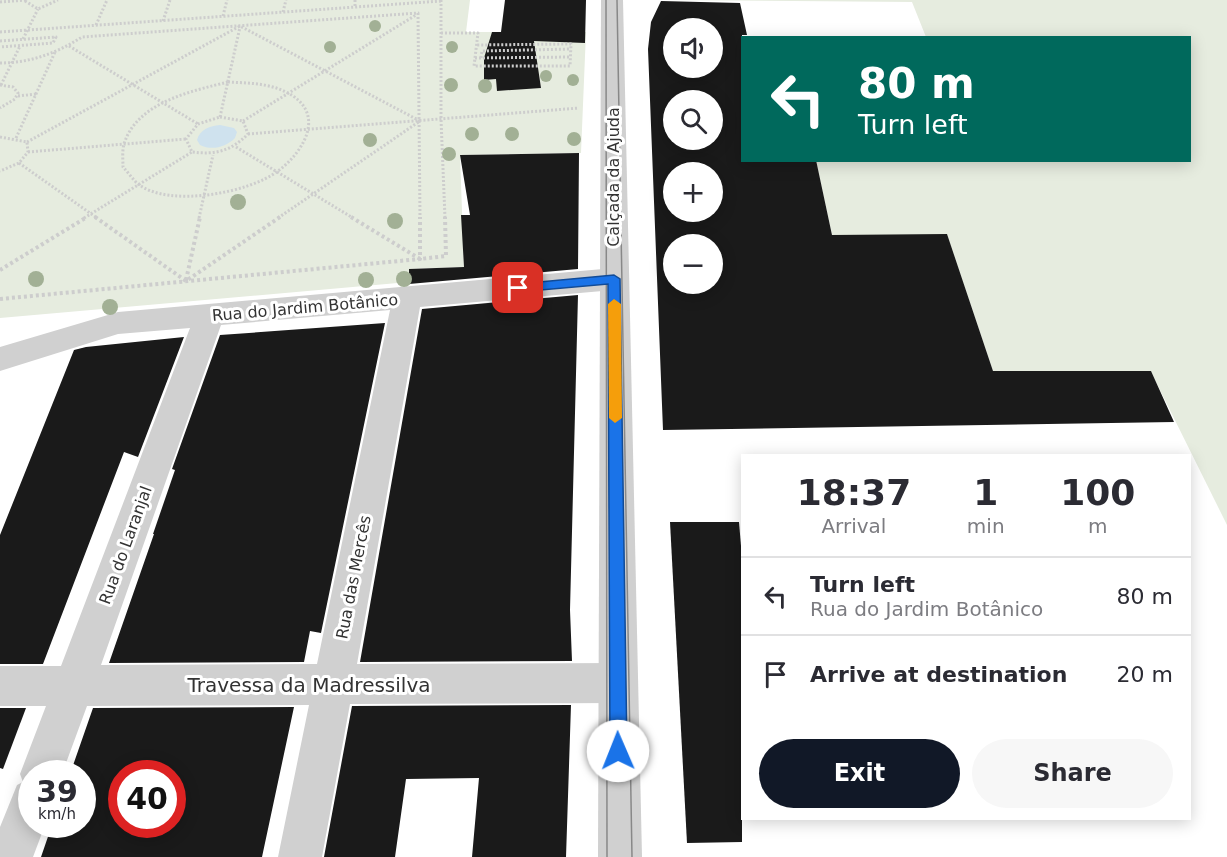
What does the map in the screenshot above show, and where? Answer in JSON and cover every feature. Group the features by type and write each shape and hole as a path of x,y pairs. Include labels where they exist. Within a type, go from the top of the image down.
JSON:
{"street":[{"name":"Calçada da Ajuda","path":"612,0 620,857"},
{"name":"Rua do Jardim Botânico","path":"1,362 118,323 614,279"},
{"name":"Rua das Mercês","path":"300,857 407,298"},
{"name":"Rua do Laranjal","path":"46,760 210,315"},
{"name":"Travessa da Madressilva","path":"0,686 618,683"},
{"path":"11,857 18,838"}],"path":[{"path":"0,2 26,0 38,9"},
{"path":"23,39 38,9 58,0"},
{"path":"96,25 107,0"},
{"path":"163,21 170,0"},
{"path":"223,16 228,0"},
{"path":"284,12 286,0"},
{"path":"355,0 355,7"},
{"path":"0,32 441,0 441,118 447,256 0,299"},
{"path":"0,63 12,63 56,51 82,38 418,13"},
{"path":"28,152 186,139 198,124 220,117 243,121 418,13"},
{"path":"418,13 420,258"},
{"path":"240,26 420,120"},
{"path":"220,117 240,26"},
{"path":"0,138 16,138 27,142 240,26"},
{"path":"441,33 478,33 474,66 570,66 571,44 477,45"},
{"path":"0,41 56,36 53,43 0,47"},
{"path":"17,96 16,88 0,85 20,46"},
{"path":"69,46 198,124"},
{"path":"482,58 482,51 571,50"},
{"path":"16,138 56,51"},
{"path":"475,58 571,57"},
{"path":"228,82 262,84 289,93 305,107 310,129 298,151 277,172 244,187 203,197 167,195 139,185 123,166 124,145 138,121 163,103 194,90 228,82"},
{"path":"0,108 8,105 17,96 36,94"},
{"path":"0,270 192,152 213,155 236,147 248,134 613,105"},
{"path":"186,281 420,120"},
{"path":"243,121 248,134"},
{"path":"186,139 192,152"},
{"path":"1,172 20,163 28,152 27,142"},
{"path":"236,147 420,258"},
{"path":"186,281 213,155"},
{"path":"20,163 186,281"}],"shaded area":[{"path":"0,0 470,0 466,32 586,32 581,153 460,155 464,267 410,269 409,282 0,318"},
{"path":"661,0 1227,0 1227,525 1151,372 993,371 947,235 832,235 816,162 1191,162 1191,36 926,36 912,2"}],"water":[{"path":"220,125 234,128 237,132 235,138 219,147 209,148 200,145 197,140 200,133 209,127"}],"building":[{"path":"505,0 586,0 585,43 534,41 541,88 497,91 496,79 484,80 484,58 492,32 501,32"},
{"path":"661,1 740,3 747,35 741,36 741,162 816,162 832,235 947,234 993,371 1151,371 1174,422 663,430 648,49 651,22"},
{"path":"579,153 578,269 409,284 409,269 464,267 461,215 470,215 460,155"},
{"path":"578,295 570,610 572,661 360,662 422,309"},
{"path":"385,323 321,633 310,631 304,662 109,663 175,470 172,469 220,335"},
{"path":"184,337 138,457 124,452 43,664 0,664 0,535 74,350"},
{"path":"670,522 739,522 742,842 687,843"},
{"path":"571,705 566,857 472,857 479,778 406,779 395,857 324,857 352,706"},
{"path":"294,707 262,857 41,857 48,838 96,838 96,760 75,760 93,708"},
{"path":"0,708 26,708 3,769 0,768"}],"tram line":[{"path":"606,0 607,857"},
{"path":"617,0 632,857"}],"slow traffic":[{"path":"614,304 615,418"}],"route":[{"path":"518,288 614,279 618,751"}]}
